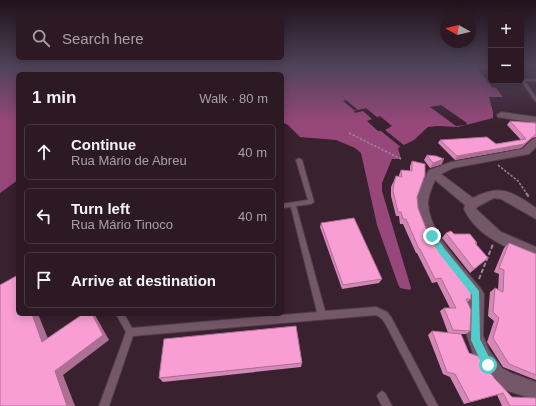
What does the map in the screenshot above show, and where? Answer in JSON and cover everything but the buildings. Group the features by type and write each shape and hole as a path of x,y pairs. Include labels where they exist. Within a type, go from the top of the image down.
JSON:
{"street":[{"path":"501,115 536,120"},
{"path":"536,141 525,152 491,160 451,165 433,173 426,187 422,202 426,224 442,251 476,294 475,336 482,356 496,374 506,381 536,391"},
{"path":"525,152 536,157"},
{"path":"433,173 472,204"},
{"path":"472,204 496,194 503,195 518,202 536,214"},
{"path":"472,204 470,209 473,215 496,236 536,253"}],"lane":[{"path":"526,86 536,100"},
{"path":"284,206 309,203 312,199 299,160"},
{"path":"293,205 322,316"},
{"path":"130,332 376,311 384,315 388,320 433,406"},
{"path":"104,406 130,332 121,316"},
{"path":"382,396 387,406"}],"path":[{"path":"349,133 401,159"},
{"path":"491,160 518,181 529,196 518,202"},
{"path":"476,294 479,280 496,236"}],"shaded area":[{"path":"0,86 16,86 16,181 0,193"},
{"path":"284,86 491,86 496,88 503,97 489,97 493,118 458,127 428,127 414,140 398,148 401,159 392,159 382,183 382,191 411,288 410,290 400,288 398,284 377,225 361,153 355,148 336,140 300,137 284,123"}],"pier":[{"path":"346,100 358,110 366,108 377,117 380,116 392,126 385,130 405,146 402,148 381,131 378,131 367,121 372,119 363,111 355,113 354,111 357,110 354,110 343,101"},
{"path":"441,105 467,123 467,125 456,126 430,107"}],"route":[{"path":"432,236 476,294 474,328 475,340 488,365"}]}
